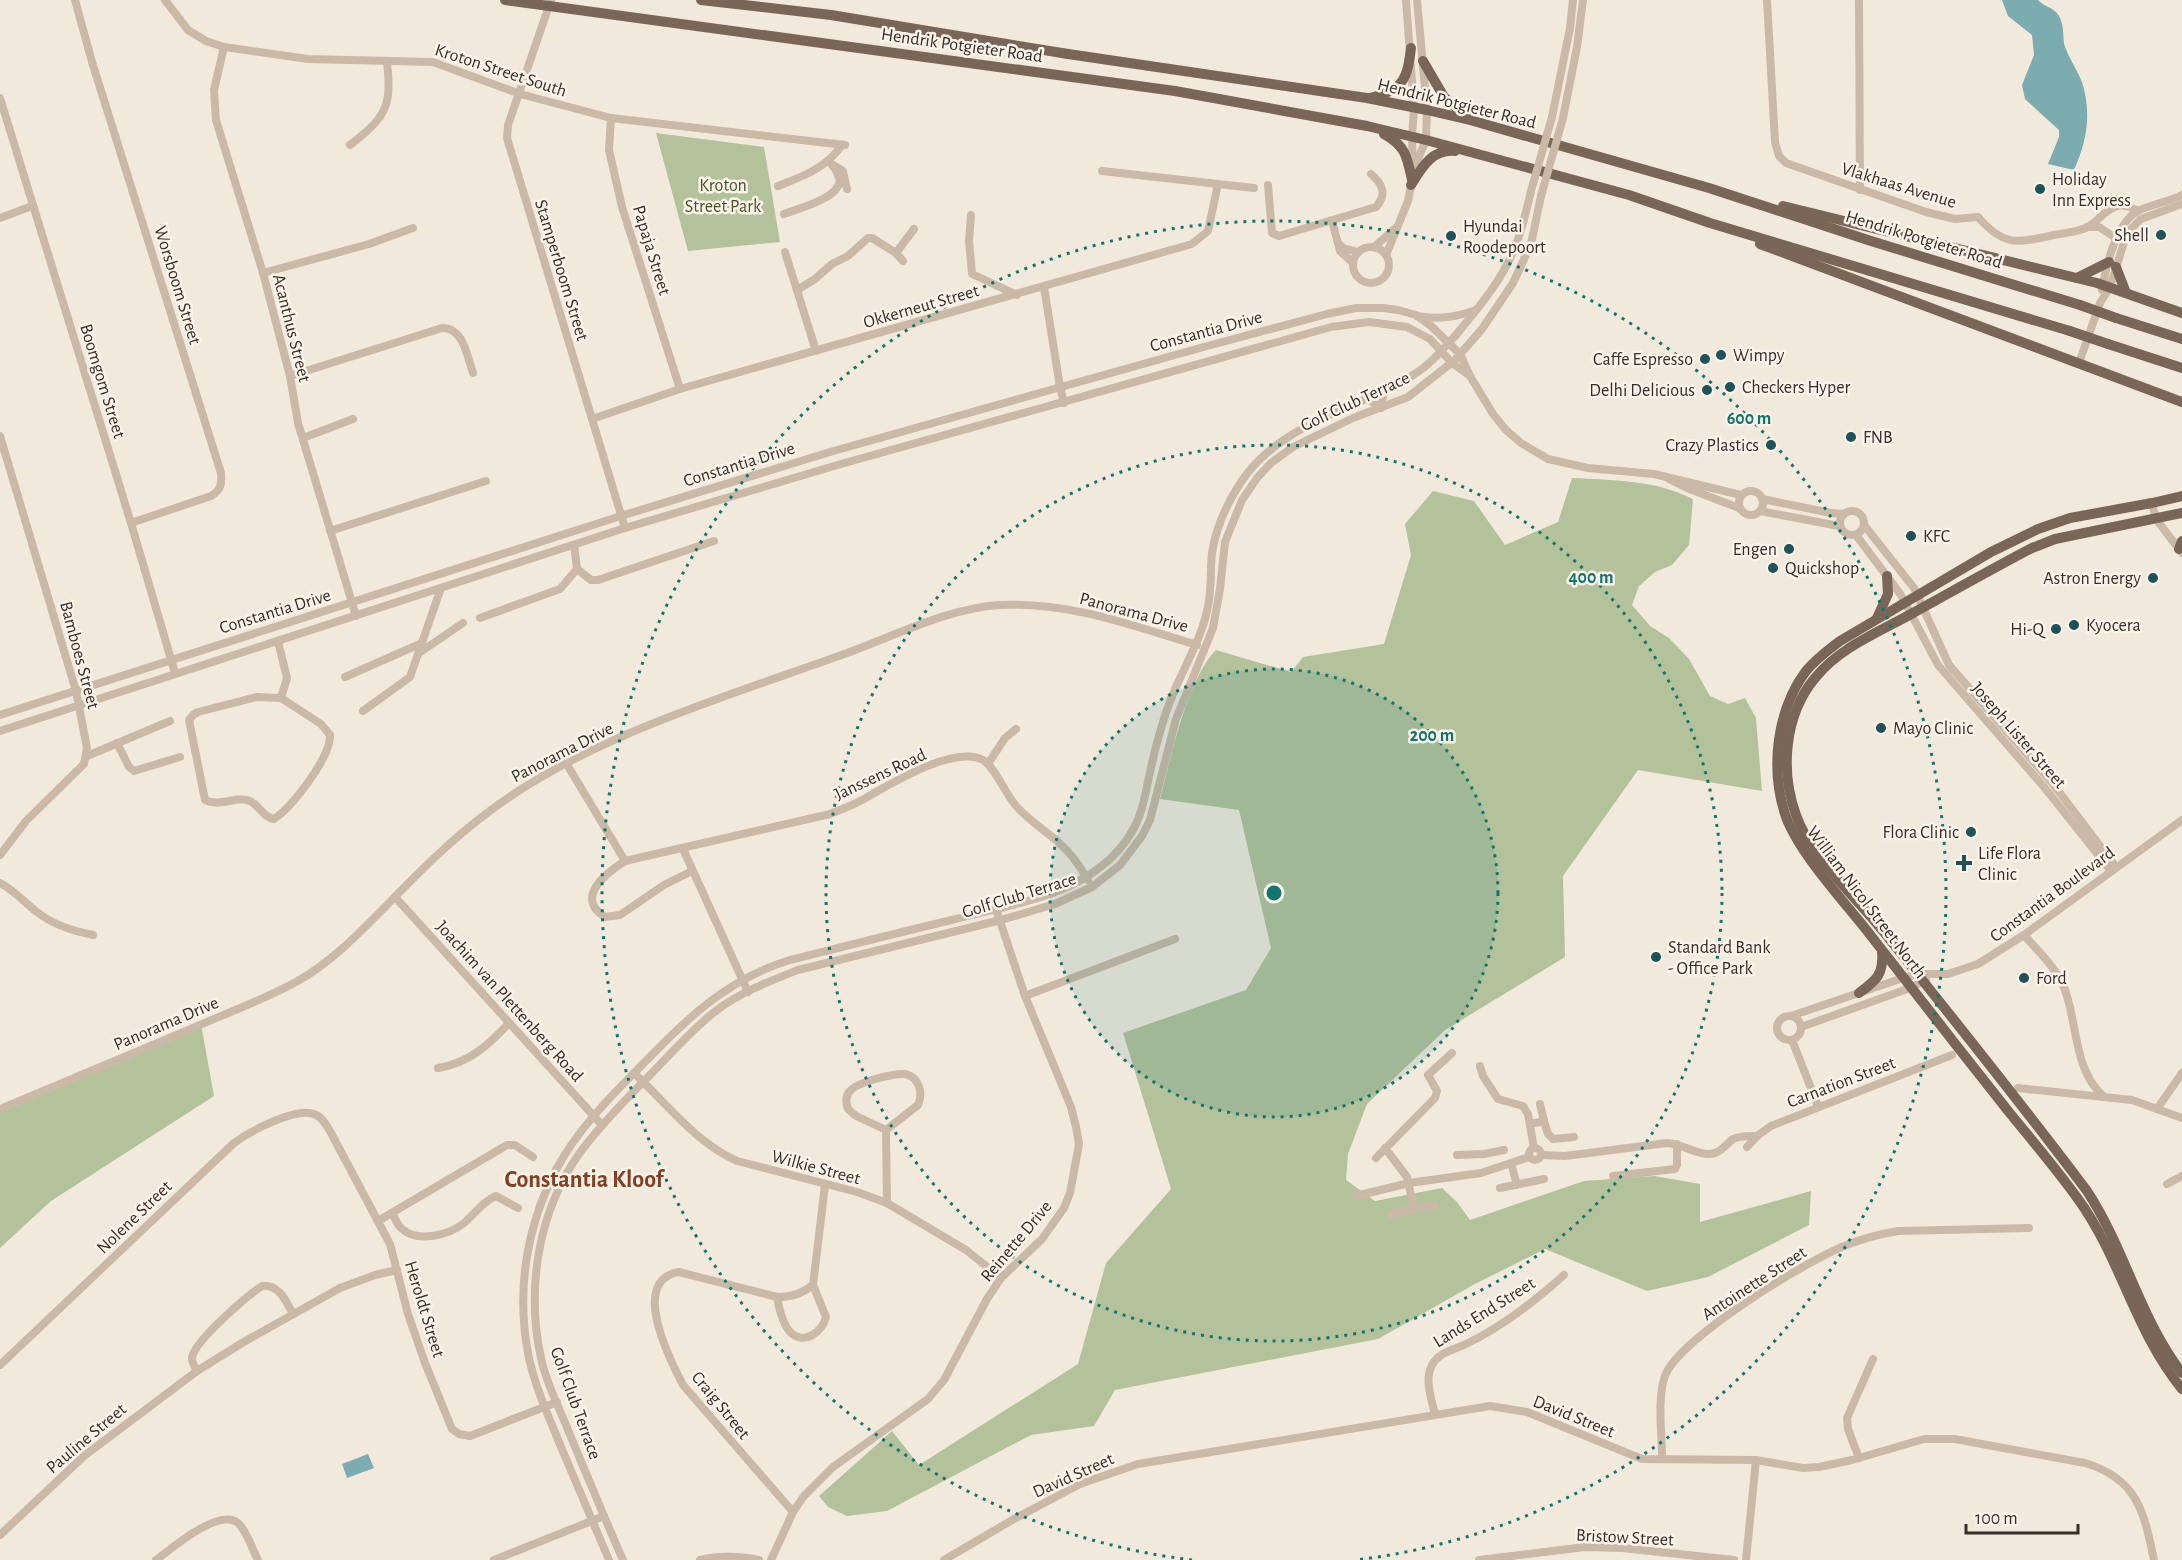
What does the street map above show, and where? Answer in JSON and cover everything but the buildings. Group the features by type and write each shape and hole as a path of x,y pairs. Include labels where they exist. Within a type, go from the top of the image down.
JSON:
{"main road":[{"name":"Hendrik Potgieter Road","path":"506,0 551,3 1175,91 1367,126 1467,152"},
{"name":"Hendrik Potgieter Road","path":"701,0 884,23 1078,56 1367,98 1427,110 1710,188 2182,339"},
{"path":"1367,98 1387,94 1404,82 1411,48"},
{"path":"1423,61 1444,97 1470,120"},
{"path":"1367,126 1400,145 1408,158 1412,178"},
{"path":"1412,178 1433,156 1446,150 1467,152 1629,195 1710,222 2070,331 2182,368"},
{"path":"1710,188 2106,286 2182,313"},
{"path":"1710,222 1874,288 2182,402"},
{"path":"2077,279 2112,265 2126,292"},
{"name":"William Nicol Street North","path":"2182,496 2070,518 2038,529 1991,552 1840,641 1820,656 1806,671 1791,697 1777,751 1777,772 1785,814 1805,850 1910,988 2079,1200 2109,1249 2137,1316 2182,1389"},
{"name":"William Nicol Street North","path":"2182,513 2055,539 2032,548 1853,646 1825,667 1814,680 1796,710 1789,737 1786,766 1787,782 1795,814 1811,845 1924,977 2087,1191 2102,1213 2116,1241 2150,1320 2166,1350 2182,1373"},
{"path":"1877,619 1888,594 1887,576"},
{"path":"1859,993 1874,982 1880,973 1883,962 1882,951"}],"street":[{"name":"Worsboom Street","path":"75,0 222,483 217,492 211,496 131,523"},
{"name":"Kroton Street South","path":"165,0 188,30 206,41 224,47 308,59 433,62 520,94 611,118 843,145 830,163"},
{"path":"1332,221 1340,251 1353,262 1359,278 1376,282 1385,275 1388,270 1386,255 1408,201 1412,178 1414,108 1406,0"},
{"path":"1412,178 1426,140 1427,110 1417,0"},
{"name":"Golf Club Terrace","path":"609,1560 544,1406 528,1354 524,1317 525,1274 531,1236 543,1196 557,1167 594,1116 669,1036 704,1004 744,979 790,960 996,909 1061,890 1100,868 1123,845 1140,815 1158,738 1208,605 1212,552 1226,508 1254,465 1282,440 1303,427 1414,375 1442,351 1490,294 1518,242 1552,117 1570,28 1573,0"},
{"name":"Golf Club Terrace","path":"623,1560 556,1402 546,1375 537,1335 534,1298 538,1254 550,1211 564,1178 602,1125 703,1021 719,1008 766,982 798,970 1001,920 1055,904 1092,887 1120,865 1131,852 1150,820 1176,719 1217,611 1225,542 1236,511 1257,478 1293,447 1353,418 1408,397 1452,363 1482,329 1513,283 1531,244 1563,118 1577,47 1583,0"},
{"name":"Vlakhaas Avenue","path":"1767,0 1775,142 1781,160 1786,163 1860,190 1955,219 1978,217 1995,234 2018,241 2032,240 2087,227 2110,209 2127,206 2140,215 2182,204"},
{"path":"1859,0 1860,190"},
{"path":"537,2 543,21"},
{"name":"Stamperboom Street","path":"551,3 508,125 507,138 625,528"},
{"name":"Acanthus Street","path":"224,47 214,90 216,120 263,273 290,376 303,438 356,616"},
{"path":"350,145 372,125 385,109 389,86 387,62"},
{"name":"Boomgom Street","path":"0,98 175,674"},
{"name":"Papaja Street","path":"611,118 609,150 622,207 680,389"},
{"path":"784,214 837,190 840,180 830,163"},
{"path":"778,186 830,163 837,165 843,171 847,189"},
{"path":"1102,171 1254,188"},
{"path":"1268,185 1274,234 1279,236 1370,209 1379,204 1383,193 1380,184 1371,174"},
{"name":"Okkerneut Street","path":"592,418 680,389 1192,244 1208,231 1218,184"},
{"name":"Vlakhaas Avenue","path":"2140,215 2182,195"},
{"path":"0,218 32,206"},
{"path":"971,215 969,250 972,274 1017,295"},
{"path":"2079,363 2106,286 2116,238 2127,220 2140,215"},
{"path":"2112,265 2125,237 2140,215"},
{"path":"1353,262 1358,252 1374,247 1397,227"},
{"path":"2087,227 2099,227 2116,238"},
{"path":"263,273 369,244 412,228"},
{"path":"896,253 914,229"},
{"path":"797,290 815,279 831,264 848,256 868,238 872,238 896,253 903,261"},
{"path":"1339,244 1343,249 1358,252"},
{"path":"1374,247 1386,255"},
{"path":"785,252 816,351"},
{"path":"1044,287 1064,403"},
{"name":"Constantia Drive","path":"0,715 621,516 830,452 1326,314 1362,308 1383,308 1416,315 1449,342 1460,354 1493,414 1506,430 1538,454 1569,465 1641,472 1681,479 1710,489 1741,495"},
{"path":"1416,315 1436,318 1477,310"},
{"name":"Constantia Drive","path":"0,731 625,528 840,464 1331,327 1359,322 1407,327 1430,339 1452,363 1470,375"},
{"path":"290,376 442,327 450,328 459,335 473,373"},
{"path":"1366,398 1380,408 1384,390"},
{"path":"303,438 353,419"},
{"name":"Bamboes Street","path":"0,436 76,691 87,756"},
{"name":"Constantia Drive","path":"1668,478 1687,488 1740,508"},
{"path":"330,531 486,481"},
{"path":"1760,511 1761,495 1754,491 1741,495 1738,501 1740,508 1749,515 1760,511 1839,526 1848,535 1856,535"},
{"path":"1762,499 1832,513 1857,512 1863,519 1864,525 1914,588 1923,607"},
{"path":"2152,503 2156,519 2181,548"},
{"path":"1839,526 1844,514"},
{"path":"1856,535 1864,525"},
{"path":"1856,535 1887,576 1911,614"},
{"path":"574,545 577,568 591,580 598,580 714,540"},
{"path":"480,618 560,590 577,568"},
{"path":"363,711 408,680 441,588"},
{"name":"Panorama Drive","path":"0,1109 212,1020 296,982 344,948 422,870 509,796 566,763 698,706 943,617 987,606 1022,606 1102,615 1205,647"},
{"name":"Joseph Lister Street","path":"1923,607 1948,665 2053,784 2113,869"},
{"name":"Joseph Lister Street","path":"1911,614 1933,657 1948,678 2029,769 2113,869"},
{"path":"419,652 463,623"},
{"path":"278,641 287,678 280,698"},
{"path":"345,677 422,643"},
{"path":"256,697 280,698 321,724 330,735 328,744 302,793 274,819 267,817 256,805 247,800 211,803 205,800 189,720 193,715 256,697"},
{"path":"0,855 26,821 77,772 87,756 170,721"},
{"path":"1016,729 1005,738 988,764 1016,806 1059,842 1092,887"},
{"path":"117,743 129,767 134,771 180,757"},
{"name":"Janssens Road","path":"625,861 830,814 859,802 924,767 953,759 973,757 988,764"},
{"path":"566,763 625,861 605,877 593,891 591,897 595,910 605,917 620,915 664,885 692,871"},
{"name":"Constantia Boulevard","path":"1791,1016 1903,978 1948,974 1978,964 2024,935 2182,820"},
{"path":"683,849 748,992"},
{"path":"0,883 12,889 45,918 70,929 93,935"},
{"name":"Joachim van Plettenberg Road","path":"395,897 602,1125"},
{"name":"Reinette Drive","path":"771,1560 793,1512 804,1496 832,1467 928,1399 944,1380 987,1299 1001,1278 1042,1239 1064,1208 1074,1178 1080,1144 1071,1107 1024,996 996,909"},
{"path":"2024,935 2049,964 2063,986 2084,1070 2092,1086 2103,1096"},
{"path":"1024,996 1175,939"},
{"name":"Constantia Boulevard","path":"1801,1027 1910,988 1924,977"},
{"path":"1791,1016 1798,1021 1801,1027 1799,1035 1792,1040 1784,1040 1776,1031 1780,1020 1791,1016"},
{"path":"438,1068 452,1065 473,1055 493,1040 509,1023"},
{"path":"1792,1040 1818,1106"},
{"path":"1376,1158 1435,1098 1437,1091 1428,1075 1452,1053"},
{"name":"Carnation Street","path":"1747,1148 1757,1136 1771,1126 1953,1055"},
{"path":"1480,1066 1483,1076 1495,1095 1502,1101 1524,1106 1534,1148"},
{"name":"Wilkie Street","path":"634,1073 685,1125 720,1153 737,1161 857,1192 887,1203 966,1250 1001,1278"},
{"path":"2157,1109 2182,1073"},
{"path":"906,1074 913,1077 920,1088 918,1105 886,1130 856,1116 848,1109 847,1096 850,1090 857,1085 898,1075 906,1074"},
{"path":"2018,1088 2132,1100 2182,1118"},
{"path":"1540,1104 1551,1138 1574,1137"},
{"name":"Heroldt Street","path":"302,1113 316,1114 326,1124 390,1244 408,1314 425,1363 450,1424 456,1432 470,1436 556,1402"},
{"name":"Nolene Street","path":"0,1365 234,1143 257,1128 302,1113"},
{"path":"1530,1124 1544,1121"},
{"path":"886,1130 887,1203"},
{"path":"1529,1156 1536,1160 1541,1155 1565,1156 1629,1147 1677,1144 1699,1153 1712,1154 1719,1152 1736,1138 1757,1136"},
{"path":"1613,1176 1675,1169 1677,1144"},
{"path":"378,1221 507,1145 515,1145 533,1157"},
{"path":"1385,1148 1405,1173 1414,1209"},
{"path":"1534,1148 1539,1150 1541,1155"},
{"path":"1529,1156 1530,1151 1534,1148"},
{"path":"1457,1155 1484,1154 1503,1150"},
{"path":"1484,1154 1485,1165 1489,1169"},
{"path":"1356,1196 1409,1183 1478,1174 1529,1156"},
{"path":"1511,1163 1517,1185"},
{"path":"2167,1184 2182,1176"},
{"path":"1500,1188 1544,1179"},
{"path":"777,1297 791,1333 796,1336 811,1336 820,1330 826,1317 813,1285 825,1185"},
{"path":"392,1213 399,1226 406,1232 426,1236 441,1235 462,1224 489,1199 496,1196 518,1208"},
{"path":"1391,1214 1435,1205"},
{"name":"Antoinette Street","path":"1662,1458 1662,1390 1664,1377 1670,1366 1697,1338 1790,1273 1848,1244 1879,1234 1898,1231 2029,1228"},
{"name":"Pauline Street","path":"0,1535 84,1456 197,1371 242,1342 357,1281 397,1270"},
{"name":"Craig Street","path":"793,1512 683,1385 667,1353 656,1313 656,1294 663,1279 672,1273 679,1272 777,1297 799,1294 813,1285"},
{"name":"Lands End Street","path":"1435,1415 1428,1386 1428,1376 1433,1362 1509,1318 1564,1275"},
{"path":"197,1371 192,1358 197,1346 223,1319 262,1286 273,1287 279,1291 293,1314"},
{"path":"1859,1458 1848,1429 1847,1418 1873,1359"},
{"name":"David Street","path":"944,1560 1080,1484 1138,1464 1472,1408 1506,1407 1538,1416 1642,1459 1756,1460 1803,1468 1819,1467 1859,1458 1906,1443 1936,1438 1973,1442 2099,1467 2115,1477 2139,1503 2154,1560"},
{"path":"1746,1560 1756,1460"},
{"path":"494,1560 604,1516"},
{"path":"156,1560 201,1528 223,1520 231,1520 240,1525 258,1560"},
{"name":"Bristow Street","path":"1479,1560 1585,1547 1622,1548 1734,1560"},
{"path":"700,1560 716,1556 759,1560"}],"green space":[{"name":"Kroton Street Park","path":"656,133 764,147 780,242 688,251"},
{"path":"1572,478 1649,485 1693,499 1689,545 1672,565 1655,572 1639,586 1632,605 1650,626 1669,638 1689,659 1710,696 1728,704 1745,698 1756,718 1762,791 1638,770 1563,876 1565,957 1445,1030 1367,1104 1348,1154 1346,1180 1375,1201 1442,1188 1457,1202 1470,1220 1584,1181 1654,1176 1700,1184 1700,1222 1811,1191 1809,1225 1708,1277 1647,1291 1545,1249 1475,1284 1378,1339 1115,1390 1094,1426 1031,1435 887,1511 847,1516 828,1507 819,1496 892,1431 919,1465 1078,1364 1106,1263 1171,1189 1123,1033 1246,990 1271,948 1239,810 1160,799 1181,720 1197,679 1206,663 1216,650 1291,672 1303,657 1384,644 1411,555 1405,524 1433,491 1474,501 1505,545 1558,522"},
{"path":"201,1024 214,1096 51,1201 0,1248 0,1113"}],"water":[{"path":"2002,0 2038,0 2057,13 2061,20 2065,47 2083,84 2087,111 2082,150 2074,170 2048,164 2059,137 2059,130 2025,99 2022,85 2034,55 2032,35 2008,16"},
{"path":"368,1454 374,1468 347,1478 342,1464"}],"place":[{"name":"Holiday Inn Express","path":"2040,189"},
{"name":"Shell","path":"2161,235"},
{"name":"Hyundai Roodepoort","path":"1451,236"},
{"name":"Wimpy","path":"1721,355"},
{"name":"Caffe Espresso","path":"1705,359"},
{"name":"Checkers Hyper","path":"1730,387"},
{"name":"Delhi Delicious","path":"1707,390"},
{"name":"FNB","path":"1851,437"},
{"name":"Crazy Plastics","path":"1771,445"},
{"name":"KFC","path":"1911,536"},
{"name":"Engen","path":"1789,549"},
{"name":"Quickshop","path":"1773,568"},
{"name":"Astron Energy","path":"2153,578"},
{"name":"Kyocera","path":"2074,625"},
{"name":"Hi-Q","path":"2056,629"},
{"name":"Mayo Clinic","path":"1881,728"},
{"name":"Flora Clinic","path":"1971,832"},
{"name":"Life Flora Clinic","path":"1964,863"},
{"name":"Standard Bank - Office Park","path":"1656,957"},
{"name":"Ford","path":"2024,978"}],"district":[{"name":"Constantia Kloof","path":"584,1179"}]}
